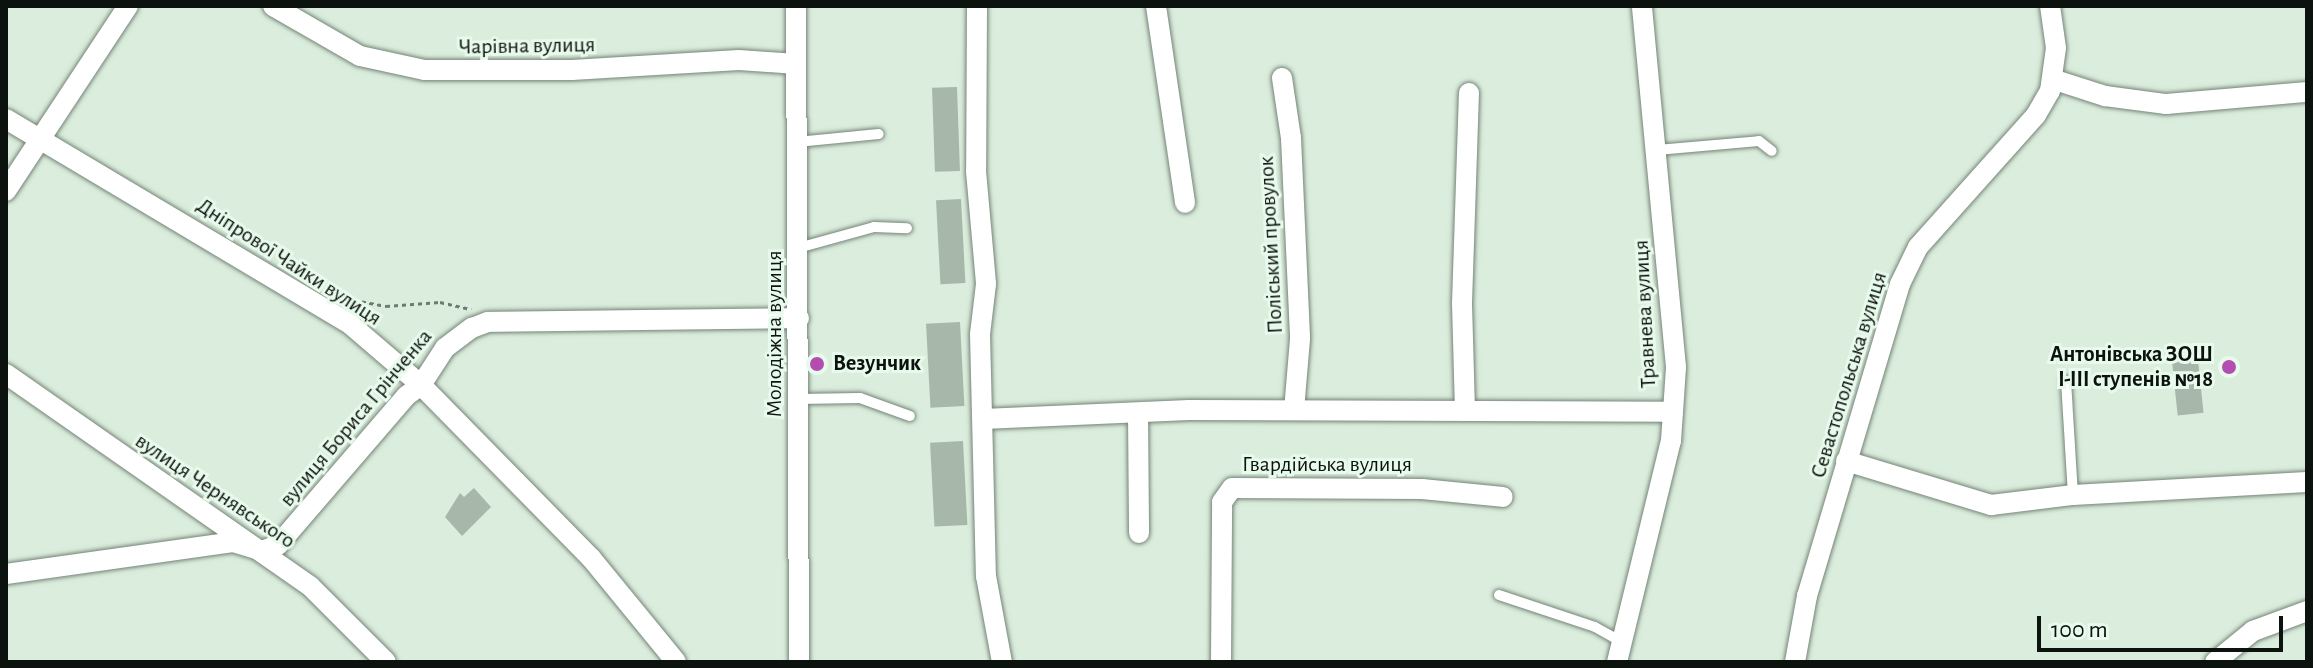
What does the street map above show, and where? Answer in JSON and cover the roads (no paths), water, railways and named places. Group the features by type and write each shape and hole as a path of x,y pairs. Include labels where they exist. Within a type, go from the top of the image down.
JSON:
{"street":[{"path":"6,191 42,143 128,6"},
{"name":"Чарівна вулиця","path":"273,6 360,56 424,70 572,70 739,60 796,64"},
{"name":"Молодіжна вулиця","path":"796,6 799,662"},
{"path":"977,6 976,171 986,284 980,334 988,607 1002,662"},
{"path":"1156,6 1185,203"},
{"name":"Травнева вулиця","path":"1619,652 1671,441 1676,367 1642,6"},
{"name":"Севастопольська вулиця","path":"1795,662 1807,596 1900,284 1918,247 2036,115 2052,79 2056,48 2050,6"},
{"name":"Поліський провулок","path":"1282,78 1291,138 1300,339 1294,410"},
{"path":"2052,79 2105,96 2166,104 2307,92"},
{"path":"1465,411 1462,303 1469,93"},
{"name":"Дніпрової Чайки вулиця","path":"6,119 351,325 421,385 591,558 676,662"},
{"name":"вулиця Бориса Грінченка","path":"262,551 278,545 406,396 421,385 457,336 488,322 799,318"},
{"name":"вулиця Чернявського","path":"6,374 310,586 386,662"},
{"path":"983,419 1294,410 1673,412"},
{"path":"1138,413 1139,533"},
{"path":"1846,461 1991,505 2073,495 2307,482"},
{"name":"Гвардійська вулиця","path":"1221,662 1222,502 1232,488 1422,489 1503,497"},
{"path":"6,574 233,542 262,551"},
{"path":"2215,662 2253,631 2307,611"}],"lane":[{"path":"797,142 879,134"},
{"path":"1657,150 1759,141 1772,151"},
{"path":"798,248 874,227 907,228"},
{"path":"2066,381 2073,495"},
{"path":"799,399 860,398 910,416"},
{"path":"1499,595 1595,627 1619,652"}],"place":[{"name":"Везунчик","path":"817,364"},
{"name":"Антонівська ЗОШ I-III ступенів №18","path":"2229,367"}]}
